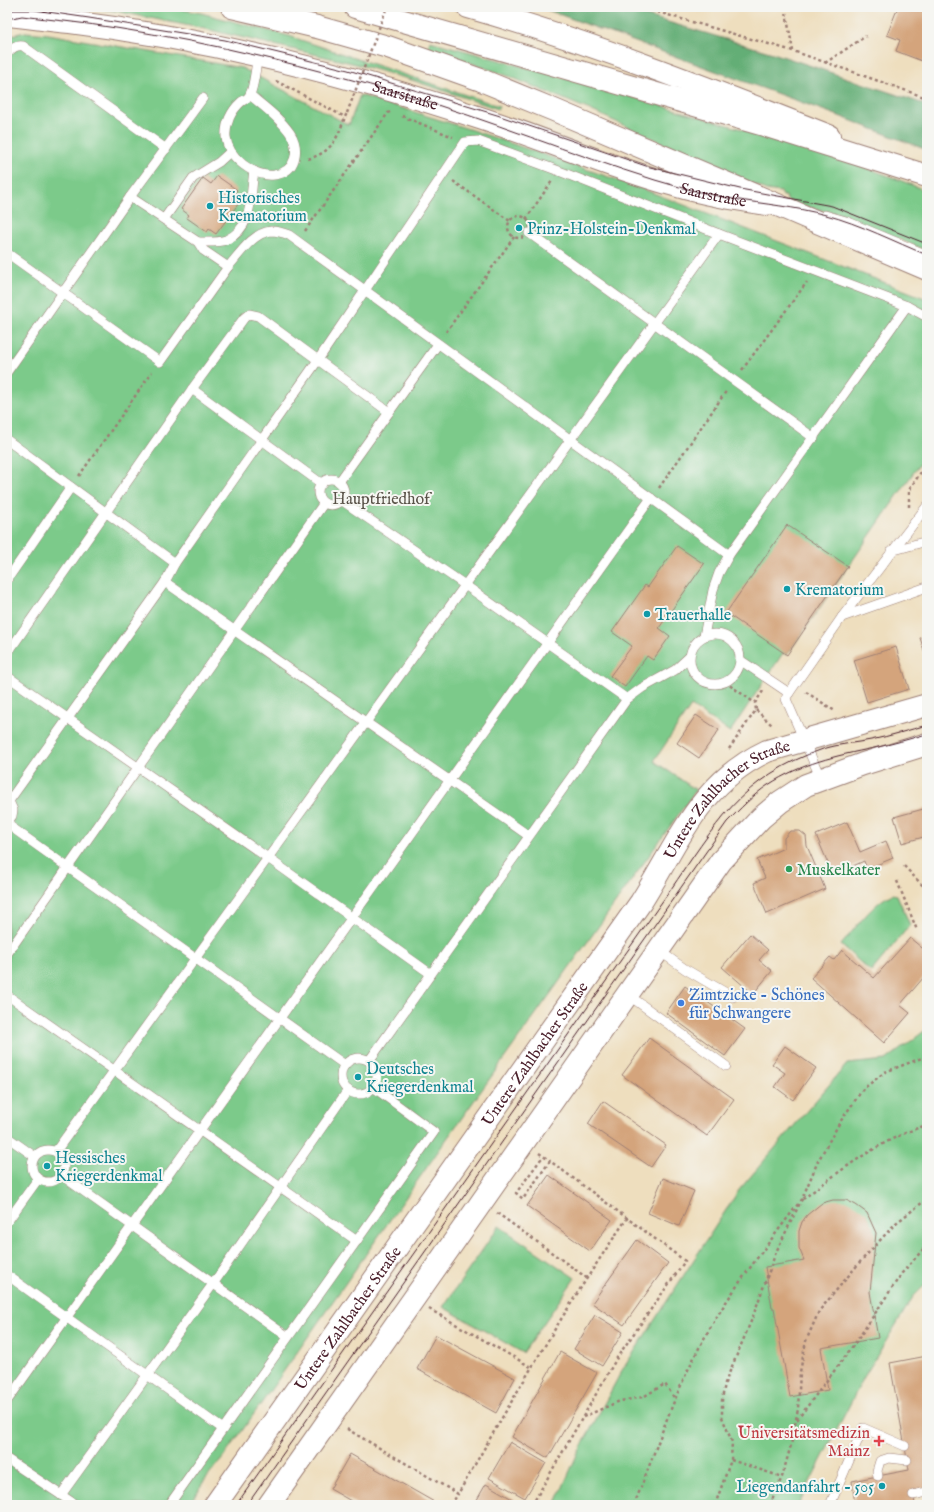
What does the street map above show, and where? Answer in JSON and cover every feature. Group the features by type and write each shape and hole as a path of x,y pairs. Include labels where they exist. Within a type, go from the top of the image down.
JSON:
{"main road":[{"name":"Saarstraße","path":"232,7 317,27 381,45 481,80 927,269"},
{"path":"355,7 764,125 927,176"},
{"path":"468,7 677,76 927,176"},
{"name":"Saarstraße","path":"11,18 115,28 163,36 314,69 466,114 674,186 729,198 781,206"},
{"name":"Untere Zahlbacher Straße","path":"215,1505 641,902 661,870 681,831 694,813 721,783 738,768 767,751 927,704"},
{"name":"Untere Zahlbacher Straße","path":"269,1505 721,861 761,818 780,802 806,785 821,778 927,744"}],"lane":[{"path":"7,54 12,48 23,46 166,149"},
{"path":"250,95 286,128 295,145 296,157 293,163 280,174 263,174 254,171 238,161 230,152 226,138 228,120 240,103 250,95 258,56"},
{"path":"7,372 64,293 130,197 203,98"},
{"path":"345,1065 7,823 12,816 13,810 8,800 165,582 175,563 318,360 465,142 478,141 559,171 907,306 927,317"},
{"path":"164,219 192,178 219,162 230,152"},
{"path":"198,242 225,241 234,236 242,227 250,210 254,171"},
{"path":"130,197 198,242 203,250 228,268"},
{"name":"Saarstraße","path":"781,206 826,215 846,221 927,255"},
{"path":"7,253 160,362 228,268 255,237 271,231 289,235 298,240 438,344 729,555"},
{"path":"529,233 814,438"},
{"path":"56,1151 719,234"},
{"path":"704,636 713,590 719,573 729,555 907,306"},
{"path":"7,654 192,390 244,318 249,314 258,316 389,412"},
{"path":"339,482 438,344"},
{"path":"192,390 262,439 322,484"},
{"path":"7,440 175,563"},
{"path":"332,479 339,482 344,488 343,497 341,500 335,504 324,503 319,496 319,488 322,484 332,479"},
{"path":"7,580 71,487"},
{"path":"7,1401 651,498"},
{"path":"341,500 627,698"},
{"path":"7,954 324,503"},
{"path":"821,778 786,699 842,617 909,527 927,506"},
{"path":"892,551 927,541"},
{"path":"165,582 529,836"},
{"path":"842,617 927,587"},
{"path":"369,1061 627,698 675,670 689,657 694,644 704,636 712,633 721,634 729,638 735,644 739,652 740,660 736,673 725,682 717,684 700,680 694,674 690,666 689,657"},
{"path":"740,660 789,693"},
{"path":"7,676 138,769 352,917 431,974"},
{"path":"658,950 685,969 733,997"},
{"path":"627,994 726,1066"},
{"path":"7,995 357,1241"},
{"path":"359,1058 369,1061 376,1071 376,1082 373,1087 364,1093 353,1093 348,1090 342,1081 341,1075 345,1065 349,1061 359,1058"},
{"path":"169,1505 434,1132 373,1087"},
{"path":"61,1495 213,1284 348,1090"},
{"path":"7,1137 34,1156"},
{"path":"46,1149 56,1151 63,1159 64,1164 62,1175 53,1181 43,1181 34,1176 31,1166 37,1152 46,1149"},
{"path":"62,1175 288,1337"},
{"path":"7,1222 38,1179"},
{"path":"7,1275 223,1429"},
{"path":"830,1505 863,1428 905,1446"},
{"path":"878,1476 877,1471 880,1461 889,1458 907,1460"},
{"path":"7,1459 76,1505"},
{"path":"912,1495 927,1492"}],"path":[{"path":"296,157 308,159 328,151 334,143 347,113 387,7"},
{"path":"640,7 793,51 927,98"},
{"path":"785,7 793,51"},
{"path":"825,63 866,36"},
{"path":"274,78 277,82 345,117"},
{"path":"298,240 388,113 391,112"},
{"path":"399,115 465,142"},
{"path":"526,219 559,171"},
{"path":"443,174 510,221"},
{"path":"438,344 514,237"},
{"path":"71,487 160,362"},
{"path":"909,527 909,490 927,463"},
{"path":"727,752 756,710 756,703 770,681"},
{"path":"725,682 756,703"},
{"path":"795,684 836,712"},
{"path":"756,710 773,726"},
{"path":"904,866 927,890"},
{"path":"897,881 917,930"},
{"path":"715,1505 731,1460 732,1442 722,1417 722,1400 725,1383 752,1319 776,1252 802,1199 818,1161 840,1122 863,1089 885,1072 927,1056"},
{"path":"634,1505 697,1350 722,1307 802,1199 842,1169 872,1150 912,1130 927,1125"},
{"path":"532,1505 618,1356 685,1261 628,1217 550,1161 538,1154 541,1159 516,1193 524,1199 550,1161"},
{"path":"770,1505 782,1477 796,1422 800,1372 806,1341 819,1311 860,1262 896,1223 927,1199"},
{"path":"495,1212 587,1278"},
{"path":"451,1505 532,1367 587,1278 628,1217"},
{"path":"796,1422 856,1342 902,1273 927,1244"},
{"path":"427,1307 532,1367"},
{"path":"583,1417 620,1401 643,1397 665,1384 676,1399"},
{"path":"343,1427 458,1494"},
{"path":"731,1460 782,1477"}],"green space":[{"path":"83,7 168,7 201,13 289,36 499,106 498,109 412,80 356,64 210,30 115,11"},
{"path":"539,7 617,7 773,53 927,105 927,150 839,116"},
{"name":"Hauptfriedhof","path":"25,32 48,34 242,68 349,125 360,95 472,130 635,186 927,299 927,453 787,655 783,653 730,732 691,706 654,761 696,790 446,1140 223,1458 202,1484 190,1505 7,1505 7,36"},
{"path":"430,41 799,146 851,162 927,191 927,251 842,215 799,205 787,200 786,196 783,196 781,192 766,190 590,110 511,77 428,48"},
{"path":"893,894 897,895 910,925 871,972 841,945 871,909"},
{"path":"927,1029 927,1283 913,1297 864,1377 798,1505 555,1505 576,1457 621,1372 739,1190 847,1064 886,1060"},
{"path":"499,1226 575,1278 523,1353 443,1307"}],"building":[{"path":"898,7 927,7 927,63 896,51 900,40 887,35"},
{"name":"Historisches Krematorium","path":"217,176 237,190 231,198 239,203 216,234 209,229 207,232 187,218 189,215 181,209 203,178 211,184"},
{"name":"Krematorium","path":"787,525 848,566 787,655 726,613"},
{"name":"Trauerhalle","path":"677,546 704,564 659,628 670,636 653,660 647,656 625,687 610,676 632,646 612,632 645,585 648,587"},
{"path":"927,636 927,659 920,638"},
{"path":"896,647 909,689 867,702 854,660"},
{"path":"696,715 719,730 699,758 677,743"},
{"path":"927,808 927,836 902,843 894,817"},
{"path":"847,822 860,852 886,841 893,858 867,869 864,861 833,875 816,835"},
{"name":"Muskelkater","path":"790,831 800,831 806,836 807,846 825,889 767,914 754,883 765,878 757,860 784,848 784,838"},
{"path":"750,934 768,950 759,960 772,971 753,994 722,967"},
{"path":"910,938 927,952 927,980 924,977 900,1005 910,1013 884,1043 811,978 830,957 834,960 842,950 874,978"},
{"path":"685,986 745,1029 725,1056 666,1013"},
{"path":"649,1038 734,1099 707,1136 622,1075"},
{"path":"785,1046 816,1068 793,1100 775,1087 785,1073 772,1064"},
{"path":"603,1101 666,1145 651,1167 588,1124"},
{"path":"549,1175 612,1220 590,1251 527,1206"},
{"path":"663,1178 694,1191 679,1226 648,1213"},
{"path":"833,1200 846,1200 867,1213 876,1233 870,1292 878,1338 821,1348 828,1390 790,1397 765,1267 804,1260 799,1248 799,1231 802,1222 807,1215 822,1203"},
{"path":"637,1240 668,1263 624,1325 592,1303"},
{"path":"595,1315 623,1332 602,1366 574,1349"},
{"path":"436,1335 515,1378 496,1413 417,1369"},
{"path":"560,1352 597,1373 548,1458 512,1437"},
{"path":"927,1356 927,1488 913,1490 915,1505 855,1505 852,1481 909,1470 890,1363"},
{"path":"510,1442 546,1463 525,1498 489,1478"},
{"path":"350,1454 436,1503 435,1505 358,1505 330,1489"},
{"path":"486,1484 521,1504 521,1505 474,1505"}],"tram line":[{"path":"7,10 34,10 225,40 348,70 497,115 646,166 740,189 832,206 927,244"},
{"path":"7,19 22,16 116,28 225,48 298,65 437,105 665,183 733,199 826,215 864,228 927,255"},
{"path":"236,1505 701,845 732,806 750,789 771,774 795,760 829,747 865,741 927,725"},
{"path":"247,1505 727,822 762,789 793,771 832,757 887,745 927,734"}],"place":[{"name":"Historisches Krematorium","path":"210,206"},
{"name":"Prinz-Holstein-Denkmal","path":"519,228"},
{"name":"Krematorium","path":"787,589"},
{"name":"Trauerhalle","path":"647,614"},
{"name":"Muskelkater","path":"789,869"},
{"name":"Zimtzicke - Schönes für Schwangere","path":"681,1003"},
{"name":"Deutsches Kriegerdenkmal","path":"358,1077"},
{"name":"Hessisches Kriegerdenkmal","path":"47,1166"},
{"name":"Universitätsmedizin Mainz","path":"879,1441"},
{"name":"Liegendanfahrt - 505","path":"882,1486"}]}
